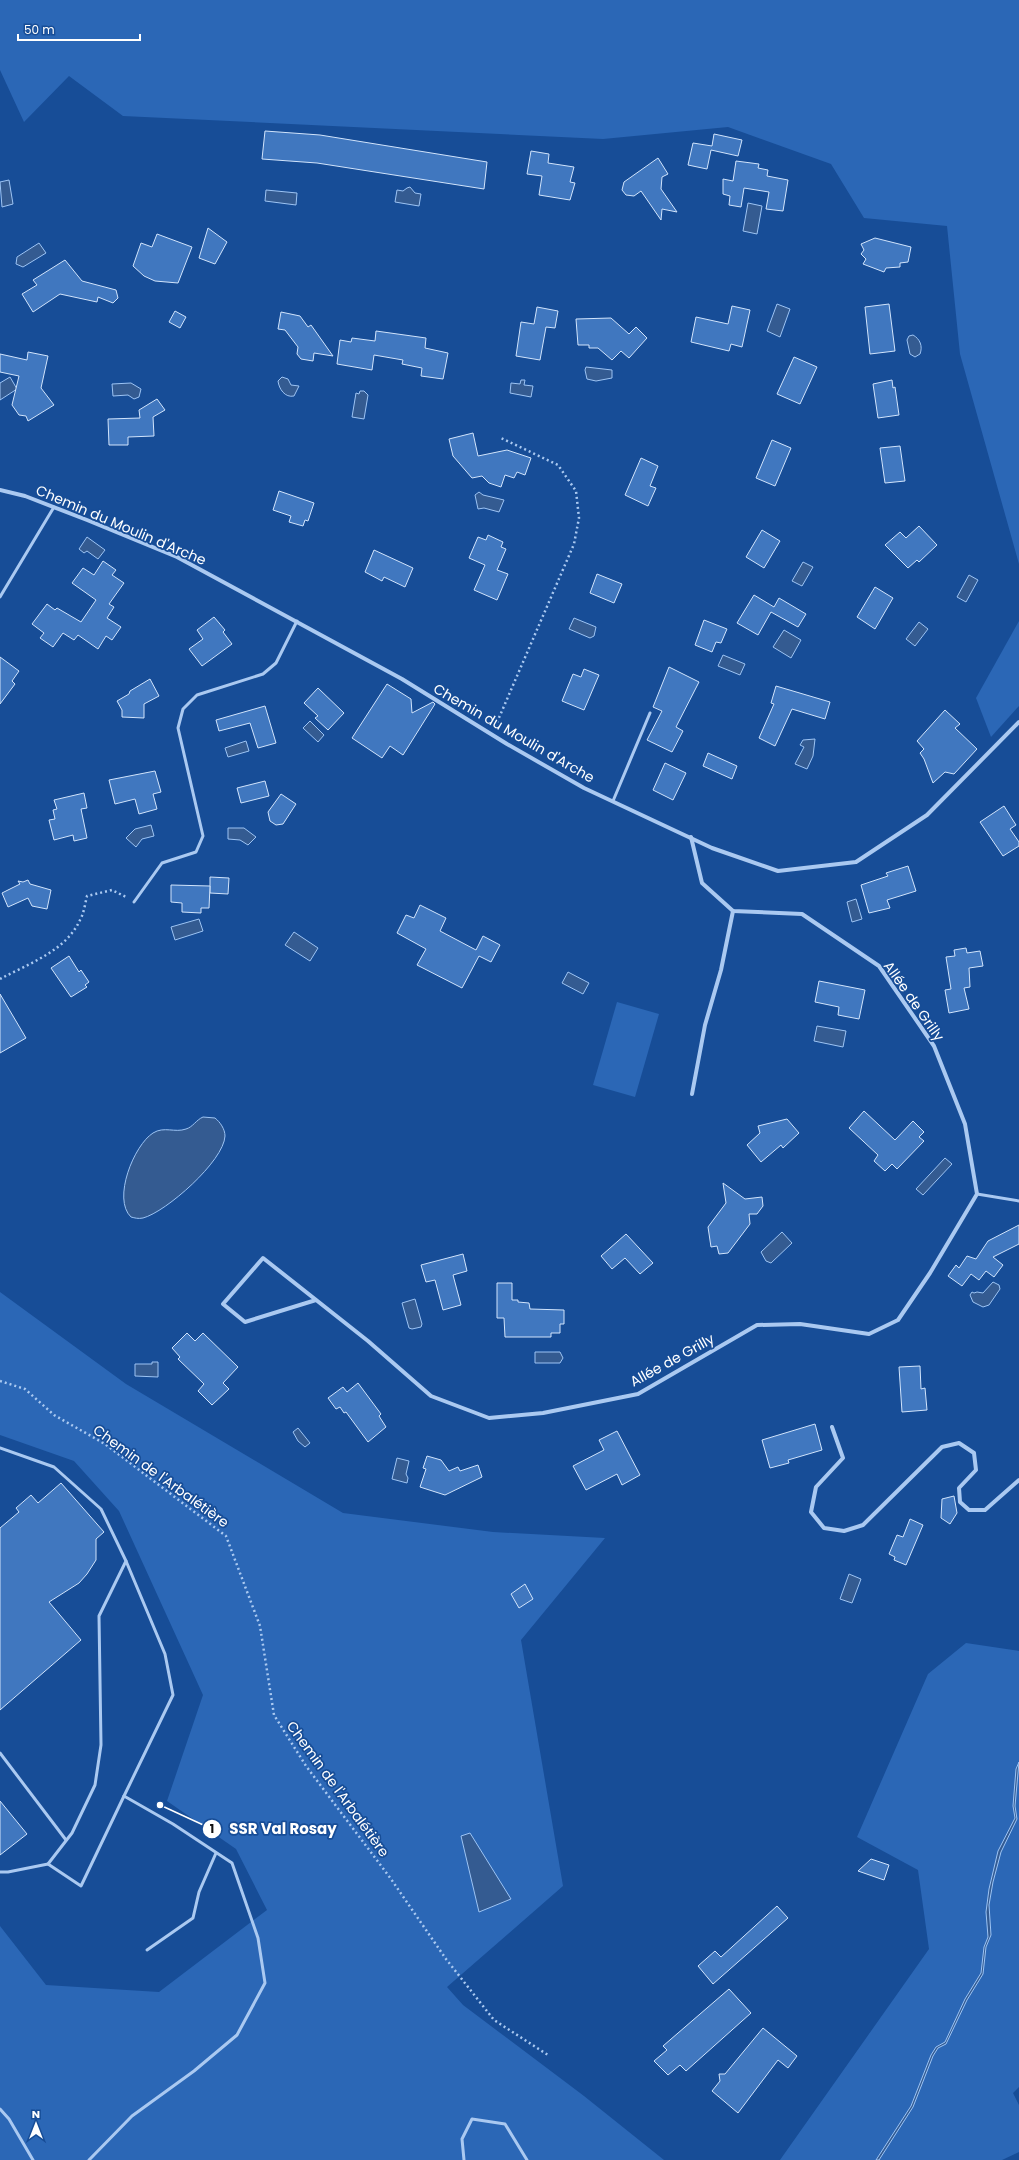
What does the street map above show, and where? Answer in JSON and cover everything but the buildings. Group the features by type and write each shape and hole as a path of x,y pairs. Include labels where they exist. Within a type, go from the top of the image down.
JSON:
{"street":[{"name":"Chemin du Moulin d'Arche","path":"0,490 54,507 177,557 402,679 549,769 728,855 778,871 856,862 927,815 1019,722"},
{"path":"690,837 702,883 733,911 721,970 705,1025 692,1094"},
{"name":"Allée de Grilly","path":"316,1300 244,1322 223,1304 263,1258 368,1341 431,1396 488,1418 543,1413 638,1394 757,1325 800,1324 869,1334 898,1320 930,1273 977,1194 965,1124 934,1046 879,966 802,914 733,911"},
{"path":"832,1426 843,1458 816,1488 811,1512 824,1528 844,1531 863,1525 942,1447 959,1443 974,1452 976,1470 959,1488 960,1502 969,1510 985,1510 1019,1480"}],"lane":[{"path":"0,597 54,507"},
{"path":"134,902 162,863 196,852 203,836 178,728 183,709 197,695 263,674 276,663 297,621"},
{"path":"613,801 650,713"},
{"path":"977,1194 1019,1201"},
{"path":"0,1448 54,1467 101,1509 126,1561 165,1654 174,1695 81,1886 48,1864"},
{"path":"0,1872 8,1872 48,1864 72,1832 95,1785 101,1745 99,1616 126,1561"},
{"path":"0,1753 66,1840"},
{"path":"88,2160 132,2116 194,2071 237,2035 265,1983 258,1938 232,1863 174,1824 124,1796"},
{"path":"147,1950 193,1918 199,1892 216,1853"},
{"path":"0,2110 9,2119 33,2160"},
{"path":"464,2160 462,2139 472,2119 505,2124 527,2160"}],"path":[{"path":"492,734 574,544 579,518 576,492 558,465 501,438"},
{"path":"0,979 57,949 71,935 81,920 87,896 112,890 134,902"},
{"name":"Chemin de l'Arbalétière","path":"0,1381 25,1389 54,1415 105,1444 226,1536 260,1626 274,1715 306,1766 391,1879 446,1958 494,2020 548,2055"}],"shaded area":[{"path":"0,0 1019,0 1019,564 960,354 947,226 864,218 831,164 728,127 603,139 123,116 69,76 24,122 0,70"},
{"path":"9,180 13,204 2,207 0,182"},
{"path":"410,187 415,193 421,194 419,206 395,202 397,190 403,191"},
{"path":"266,190 297,193 296,205 265,201"},
{"path":"748,203 762,206 757,234 743,231"},
{"path":"39,243 46,253 23,267 16,264 17,257"},
{"path":"777,304 790,309 780,337 767,331"},
{"path":"913,335 919,341 921,346 920,354 915,357 910,354 907,340 909,336"},
{"path":"586,367 612,370 612,378 596,381 587,379 585,370"},
{"path":"10,377 17,389 0,400 0,383"},
{"path":"282,377 288,379 291,385 299,386 294,396 288,396 281,390 278,381"},
{"path":"521,380 525,380 524,385 533,386 531,397 510,393 511,383 520,384"},
{"path":"131,383 141,389 139,397 134,399 128,395 113,396 112,384"},
{"path":"360,391 364,391 368,395 364,419 352,417 356,393 359,394"},
{"path":"479,492 483,495 504,500 499,512 484,508 478,509 475,495"},
{"path":"87,537 105,550 98,559 87,551 84,553 79,549"},
{"path":"803,562 813,567 802,586 792,581"},
{"path":"969,575 978,580 966,602 957,597"},
{"path":"574,618 596,627 594,636 590,638 569,629"},
{"path":"1019,621 1019,706 991,737 976,698"},
{"path":"919,622 928,629 915,646 906,639"},
{"path":"784,630 801,640 791,658 773,647"},
{"path":"723,655 745,664 740,675 718,666"},
{"path":"310,721 324,735 318,742 303,728"},
{"path":"815,739 813,756 807,769 795,764 804,747 800,745 803,740"},
{"path":"246,741 249,751 228,757 225,748"},
{"path":"151,825 154,836 142,839 136,847 126,838 135,829"},
{"path":"228,828 244,828 256,837 248,845 240,840 228,839"},
{"path":"856,899 862,919 852,922 847,902"},
{"path":"199,919 203,931 175,940 171,927"},
{"path":"294,932 318,948 310,961 285,945"},
{"path":"568,972 589,983 583,994 562,983"},
{"path":"617,1002 659,1014 635,1097 593,1085"},
{"path":"817,1026 846,1031 843,1047 814,1041"},
{"path":"203,1117 215,1118 224,1131 225,1136 222,1146 215,1159 192,1184 165,1206 153,1214 143,1218 131,1217 126,1209 124,1198 125,1186 133,1160 146,1139 153,1133 161,1130 186,1129 191,1127"},
{"path":"945,1158 952,1164 923,1195 916,1189"},
{"path":"782,1232 792,1243 771,1263 766,1261 761,1252"},
{"path":"993,1282 999,1285 1000,1289 989,1305 983,1307 973,1302 970,1295 972,1292 983,1293"},
{"path":"0,1292 126,1384 343,1513 493,1532 605,1538 521,1640 563,1886 447,1987 463,2005 584,2096 664,2160 0,2160 0,1926 46,1985 159,1992 267,1910 236,1849 167,1801 203,1695 119,1511 74,1461 0,1435"},
{"path":"415,1299 422,1324 421,1327 412,1329 409,1328 402,1303"},
{"path":"535,1352 560,1352 563,1358 560,1363 535,1363"},
{"path":"152,1362 158,1362 158,1377 135,1376 135,1364 152,1364"},
{"path":"298,1428 310,1443 305,1447 298,1441 293,1432"},
{"path":"397,1458 409,1461 406,1474 408,1478 407,1483 392,1479"},
{"path":"849,1574 861,1579 852,1603 840,1599"},
{"path":"966,1643 1019,1651 1019,2087 1013,2093 1019,2105 1019,2152 1002,2160 780,2160 929,1949 918,1870 857,1837 928,1674"},
{"path":"1019,1762 1015,1806 1017,1819 1001,1852 993,1882 989,1905 991,1935 986,1947 983,1974 967,2000 946,2044 938,2048 933,2056 913,2107 879,2160 876,2160 911,2106 931,2055 936,2047 945,2042 965,1999 981,1973 984,1947 988,1937 986,1912 989,1889 998,1851 1015,1818 1013,1806 1016,1769"},
{"path":"470,1833 511,1899 479,1912 461,1836"}],"place":[{"name":"SSR Val Rosay","path":"160,1805"}]}
